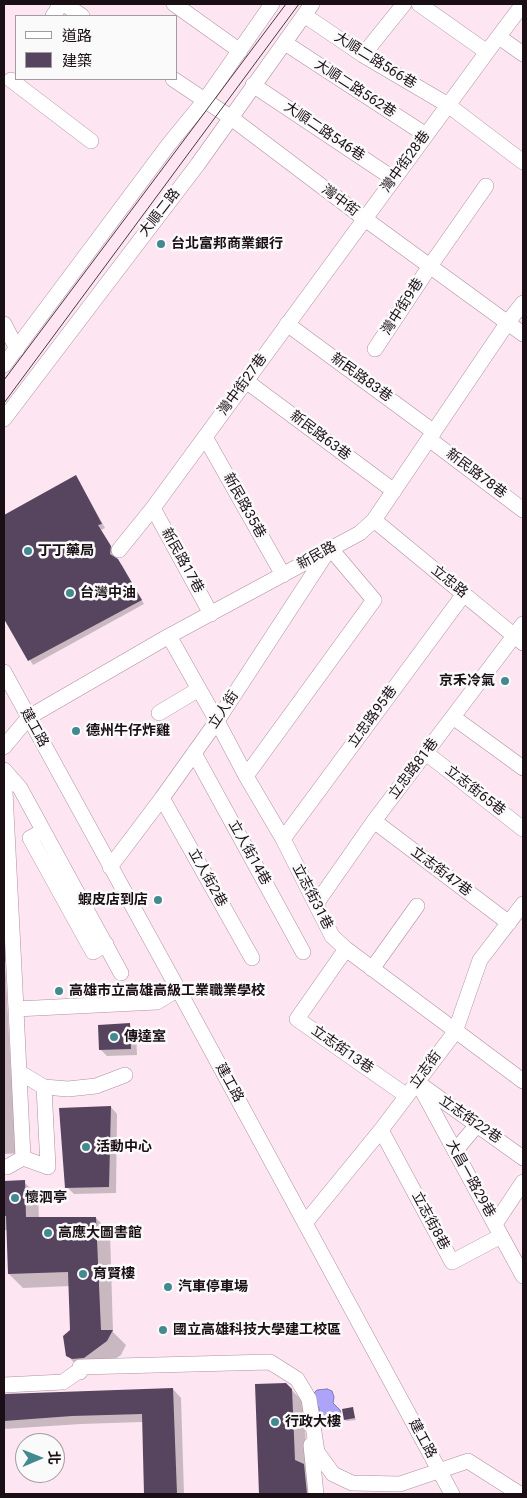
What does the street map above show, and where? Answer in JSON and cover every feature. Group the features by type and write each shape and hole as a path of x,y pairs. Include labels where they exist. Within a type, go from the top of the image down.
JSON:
{"street":[{"path":"54,15 63,4 80,15"},
{"path":"174,4 240,51"},
{"path":"4,365 205,100 272,4"},
{"path":"363,55 404,4"},
{"path":"419,4 487,52"},
{"name":"灣中街28巷","path":"365,219 523,4"},
{"name":"大順二路566巷","path":"308,9 363,55 448,106 523,162"},
{"name":"大順二路","path":"4,419 198,164 308,9"},
{"path":"499,37 523,54"},
{"name":"大順二路562巷","path":"285,43 426,135"},
{"name":"灣中街","path":"175,80 230,117 365,219 523,334"},
{"path":"10,81 91,141"},
{"name":"大順二路546巷","path":"253,85 394,179"},
{"name":"灣中街9巷","path":"376,349 430,266 486,186"},
{"name":"灣中街27巷","path":"119,550 153,508 365,219"},
{"name":"新民路","path":"29,717 169,636 360,532 374,520 508,322 523,303"},
{"path":"4,324 17,349"},
{"name":"新民路83巷","path":"288,324 431,436"},
{"name":"新民路63巷","path":"246,381 394,491"},
{"name":"新民路78巷","path":"431,436 523,510"},
{"name":"新民路35巷","path":"205,437 283,575"},
{"name":"新民路17巷","path":"153,508 211,614"},
{"name":"立忠路","path":"374,520 464,594 520,634"},
{"path":"246,776 374,600 330,548"},
{"name":"立人街","path":"110,867 217,721 330,548"},
{"name":"立忠路95巷","path":"283,839 464,594"},
{"name":"立忠路81巷","path":"316,904 374,821 453,717 520,634"},
{"name":"立志街31巷","path":"169,636 283,839 332,936 372,969 523,1081"},
{"name":"建工路","path":"4,672 439,1470 449,1494"},
{"path":"160,713 199,689"},
{"path":"4,747 29,717"},
{"path":"453,717 523,768"},
{"name":"立人街14巷","path":"194,753 303,952"},
{"name":"立志街65巷","path":"426,753 523,829"},
{"path":"4,771 20,788 43,831 58,873 80,913 106,944 121,973"},
{"path":"4,771 23,1158"},
{"name":"立人街2巷","path":"162,798 252,958"},
{"name":"立志街47巷","path":"374,821 509,923"},
{"name":"立志街","path":"305,1223 418,1083 455,1032 480,960 523,904"},
{"path":"372,969 417,906"},
{"name":"立志街13巷","path":"346,949 297,1019 407,1096"},
{"path":"16,1009 157,1002 178,990"},
{"path":"19,1072 44,1087 68,1089 96,1086 125,1075"},
{"name":"立志街22巷","path":"418,1083 523,1158"},
{"name":"大昌一路29巷","path":"418,1083 523,1276"},
{"path":"4,1167 23,1158 48,1167 44,1087"},
{"path":"455,1151 477,1125"},
{"name":"立志街8巷","path":"381,1130 452,1262 498,1230"},
{"path":"498,1230 523,1182"},
{"path":"4,1385 63,1382 80,1370 80,1367 270,1362 297,1379 309,1399 317,1452 333,1474 352,1483 400,1484 468,1461 520,1494"},
{"path":"80,1370 80,1372 269,1368 282,1374 294,1382 305,1403 316,1494"}],"shaded area":[{"path":"327,1389 332,1391 333,1403 340,1410 342,1418 339,1423 329,1427 319,1424 319,1408 314,1401 314,1393 317,1390"}],"building":[{"name":"台灣中油","path":"76,475 102,524 98,525 111,546 110,554 118,559 142,600 28,661 4,619 4,515"},
{"name":"傳達室","path":"130,1023 131,1049 99,1050 98,1025"},
{"name":"活動中心","path":"111,1106 109,1187 65,1188 59,1108"},
{"path":"25,1180 26,1217 96,1217 101,1330 113,1330 107,1341 84,1358 72,1359 66,1356 63,1336 70,1330 68,1272 8,1274 6,1216 4,1216 4,1181"},
{"name":"行政大樓","path":"286,1383 292,1389 295,1460 304,1464 307,1494 259,1494 255,1384"},
{"path":"173,1388 177,1494 144,1494 142,1414 72,1416 4,1421 4,1394"},
{"path":"353,1407 355,1418 344,1420 342,1409"}],"tram line":[{"path":"4,380 286,4"},
{"path":"4,403 299,4"}],"place":[{"name":"台北富邦商業銀行","path":"161,244"},
{"name":"丁丁藥局","path":"28,551"},
{"name":"台灣中油","path":"70,593"},
{"name":"京禾冷氣","path":"505,681"},
{"name":"德州牛仔炸雞","path":"76,731"},
{"name":"蝦皮店到店","path":"158,900"},
{"name":"高雄市立高雄高級工業職業學校","path":"59,991"},
{"name":"傳達室","path":"114,1037"},
{"name":"活動中心","path":"86,1147"},
{"name":"懷泗亭","path":"15,1198"},
{"name":"高應大圖書館","path":"48,1233"},
{"name":"育賢樓","path":"83,1274"},
{"name":"汽車停車場","path":"168,1287"},
{"name":"國立高雄科技大學建工校區","path":"163,1330"},
{"name":"行政大樓","path":"275,1422"}]}
